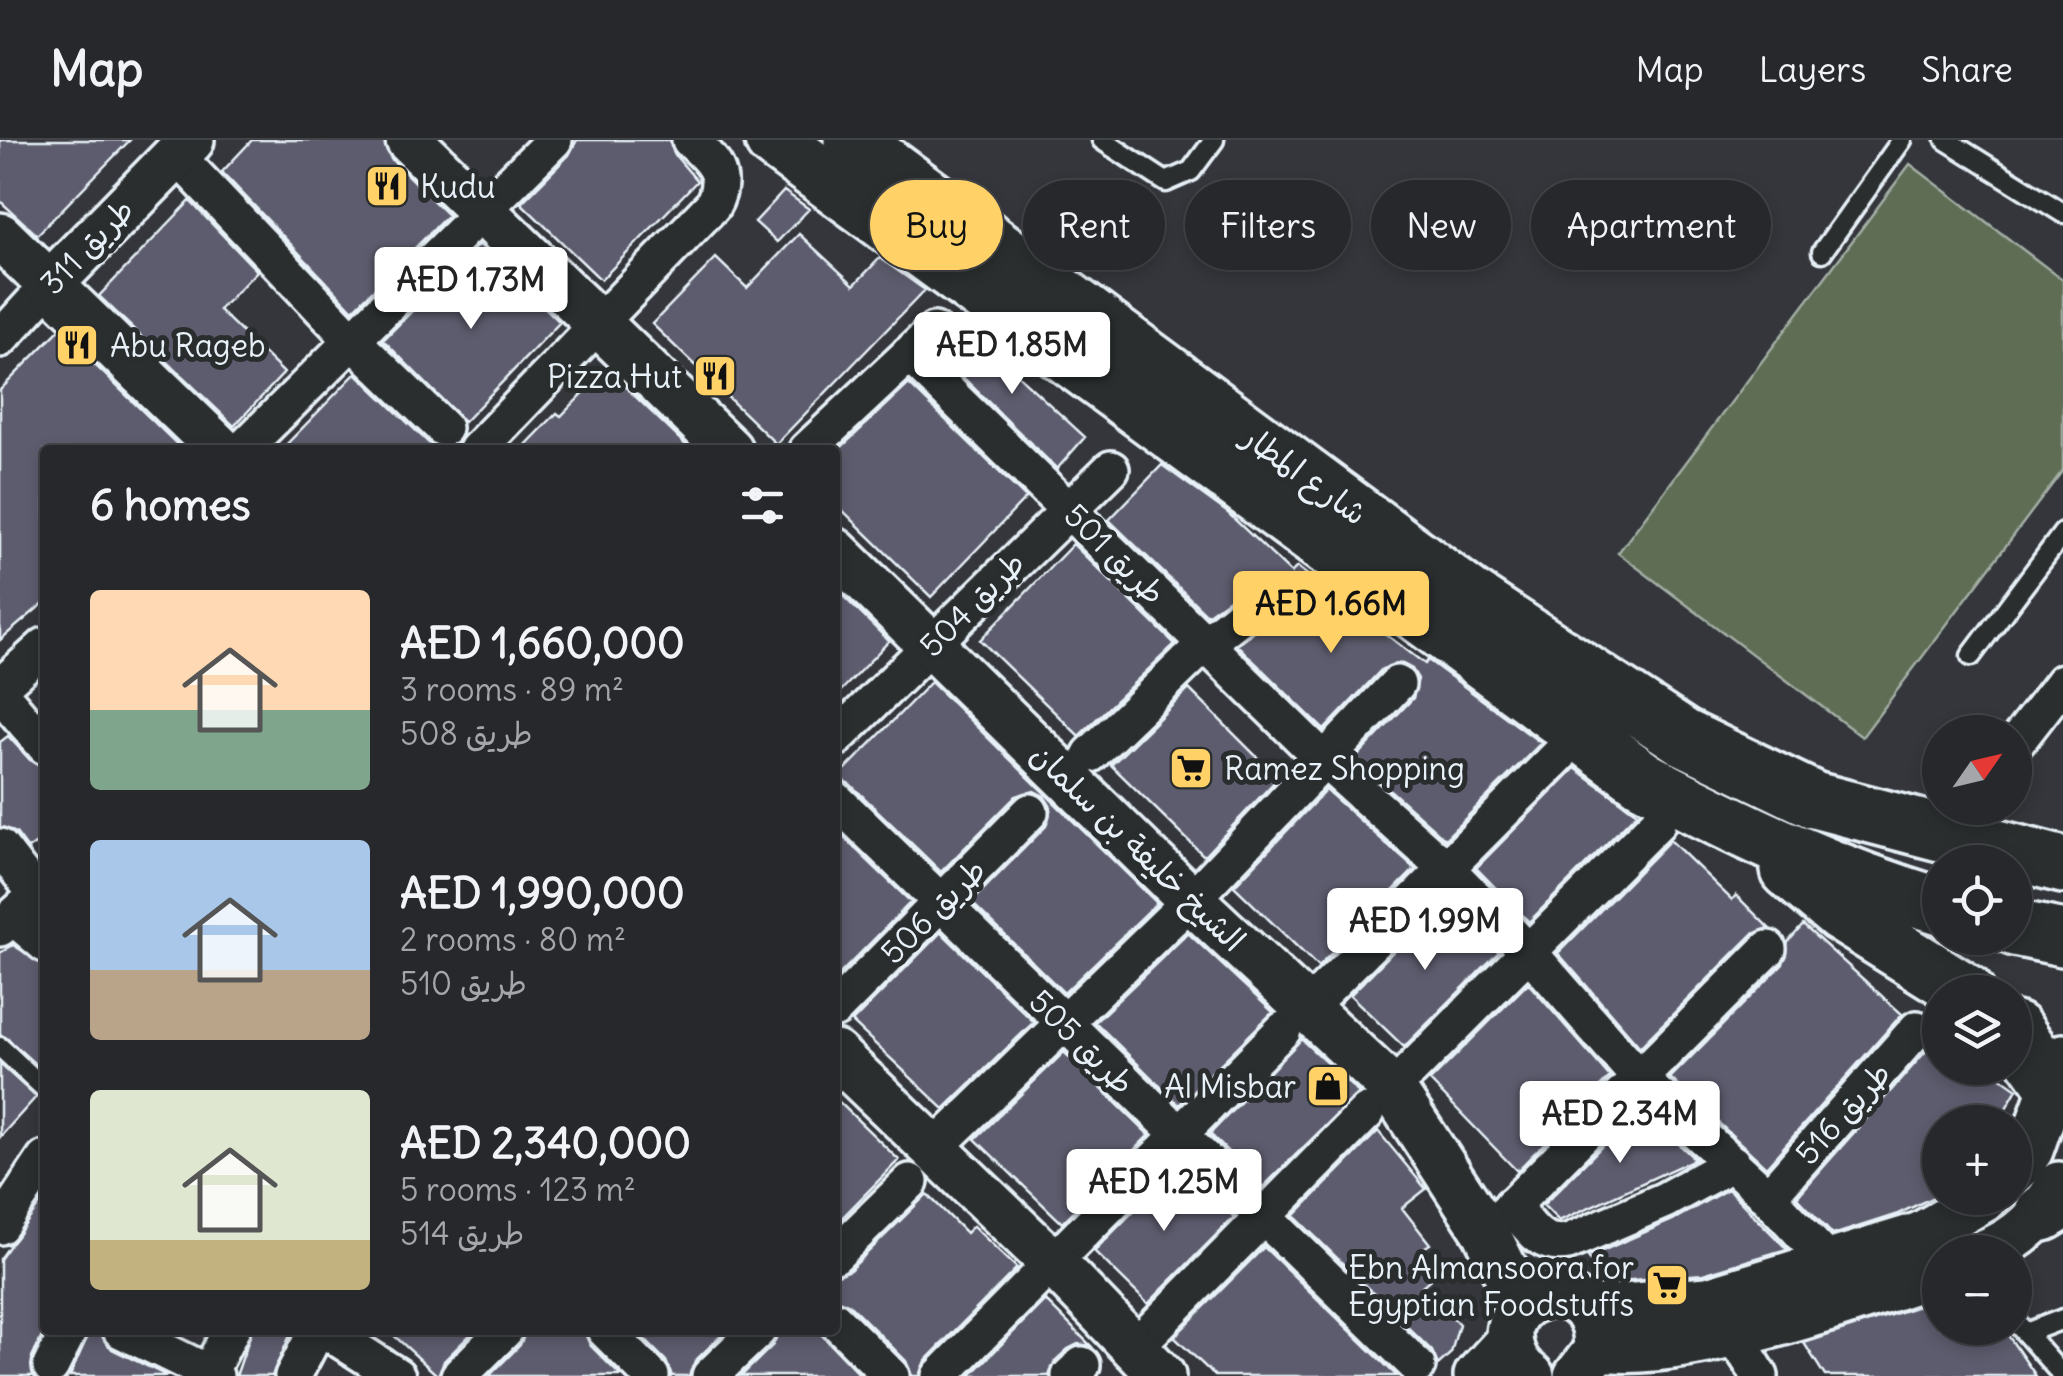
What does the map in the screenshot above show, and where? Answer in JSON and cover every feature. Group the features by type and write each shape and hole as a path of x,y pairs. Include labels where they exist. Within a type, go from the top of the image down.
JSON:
{"main road":[{"name":"شارع المطار","path":"773,140 1643,780 1744,833 1870,885 1922,901"},
{"name":"شارع المطار","path":"852,140 1470,596 1683,736 1814,800 2063,866"},
{"path":"1744,833 1842,914 1939,975"},
{"path":"2032,932 2063,938"},
{"path":"2032,1046 2059,1072"}],"street":[{"path":"409,140 725,445"},
{"path":"247,445 554,140"},
{"path":"482,445 600,325 719,193 716,166 690,140"},
{"name":"طريق 311","path":"0,339 183,147 352,340"},
{"path":"0,236 216,445"},
{"path":"352,340 443,428"},
{"name":"طريق 501","path":"812,445 922,342 1069,508 1323,759 1448,870 1528,951 1640,1079 1768,1197 1829,1262"},
{"name":"طريق 504","path":"840,734 1110,469"},
{"name":"الشيخ خليفة بن سلمان","path":"840,556 1190,900 1295,1019 1392,1088 1499,1219 1521,1341"},
{"path":"1091,754 1206,643 1262,599"},
{"path":"40,651 0,690 40,740"},
{"path":"952,1132 1190,900 1397,684"},
{"path":"2032,726 2057,700"},
{"path":"940,1376 1176,1136 1448,870 1559,754"},
{"name":"طريق 505","path":"840,804 1176,1136 1417,1366"},
{"name":"طريق 506","path":"840,1004 1030,812"},
{"path":"1410,1071 1656,823"},
{"path":"0,847 40,935"},
{"path":"1732,1163 1665,1200 1568,1242 1553,1244 1499,1219 1768,949"},
{"name":"طريق 516","path":"1768,1197 1917,1028"},
{"path":"840,1059 1054,1264 1148,1362 1264,1218 1366,1112"},
{"path":"2015,1235 2046,1190 2030,1150 2059,1072"},
{"path":"840,1250 910,1182"},
{"path":"0,1226 34,1195"},
{"path":"1597,1352 1708,1300 1921,1235 1956,1215"},
{"path":"1597,1352 1734,1335 1922,1278"},
{"path":"1477,1376 1521,1341 1538,1297 1555,1294 1572,1299 1597,1352"},
{"path":"840,1325 892,1376"},
{"path":"51,1366 66,1335"},
{"path":"140,1335 212,1375 230,1335"},
{"path":"293,1376 314,1335"},
{"path":"333,1335 396,1376"},
{"path":"459,1376 500,1335"},
{"path":"610,1335 652,1376"},
{"path":"710,1376 753,1335"},
{"path":"1734,1335 1760,1376"}],"lane":[{"path":"1102,140 1166,182 1191,171 1214,140"},
{"path":"1822,252 1902,140"},
{"path":"1946,140 2063,213"},
{"path":"1971,656 2063,533"},
{"path":"0,1047 40,1084"},
{"path":"2032,1325 2063,1319"},
{"path":"2032,1341 2063,1376"}],"green space":[{"path":"1910,164 2063,280 2063,470 1862,737 1618,553"}],"building":[{"path":"0,140 130,140 37,235 0,201"},
{"path":"252,140 384,140 391,159 448,215 353,310 222,172"},
{"path":"577,140 669,140 675,155 697,181 601,280 521,203 569,155"},
{"path":"784,191 809,209 777,242 755,222"},
{"path":"190,201 257,271 219,310 284,373 234,426 99,296"},
{"path":"799,234 854,285 870,268 897,270 925,290 776,444 652,324 716,258 747,288"},
{"path":"479,244 560,322 464,422 383,340"},
{"path":"959,321 1085,437 1057,469 940,355 954,338"},
{"path":"59,330 178,445 40,445 40,606 0,640 0,390"},
{"path":"607,369 686,445 526,445 557,413 561,416"},
{"path":"356,373 431,445 286,445"},
{"path":"909,384 1026,498 931,597 840,508 840,448"},
{"path":"1162,465 1228,513 1291,573 1297,567 1425,664 1428,660 1541,743 1445,839 1355,759 1413,698 1418,679 1412,669 1401,663 1382,669 1324,730 1237,645 1281,608 1278,585 1258,578 1207,615 1109,520"},
{"path":"1073,544 1175,644 1079,736 980,640"},
{"path":"840,593 889,641 840,692"},
{"path":"931,682 1157,903 1064,993 971,902 1046,826 1051,807 1044,796 1034,791 1016,796 941,872 850,784 840,779 840,775"},
{"name":"Ramez Shopping","path":"1189,689 1278,778 1204,856 1111,765"},
{"path":"8,736 30,760 40,765 40,841 28,849 16,833 0,826 0,742"},
{"path":"1575,768 1637,813 1529,922 1476,868"},
{"path":"1326,790 1415,869 1318,967 1234,886"},
{"path":"840,834 911,902 840,974"},
{"path":"1670,840 1732,900 1736,895 1769,928 1753,934 1640,1047 1558,953"},
{"path":"1446,898 1499,952 1404,1047 1350,995"},
{"path":"1803,925 1902,1014 1766,1167 1670,1078 1783,964 1788,942"},
{"path":"941,932 1034,1022 944,1109 852,1022"},
{"path":"1188,933 1273,1012 1179,1105 1095,1022"},
{"path":"13,945 40,962 40,1068 0,1035 0,953"},
{"path":"1528,983 1610,1077 1517,1171 1430,1081"},
{"path":"1301,1039 1359,1093 1263,1187 1210,1134"},
{"path":"1064,1052 1149,1135 1062,1223 975,1139"},
{"path":"1922,1055 1922,1085 2011,1085 2017,1089 2008,1105 1922,1105 1922,1203 1833,1235 1797,1197"},
{"path":"0,1064 36,1097 0,1137"},
{"path":"840,1103 899,1160 840,1220"},
{"path":"1640,1108 1695,1159 1559,1221 1543,1205"},
{"path":"1378,1131 1426,1189 1402,1208 1430,1244 1422,1249 1440,1271 1422,1286 1459,1324 1451,1353 1438,1365 1432,1351 1294,1216"},
{"path":"1180,1164 1234,1217 1148,1304 1094,1251"},
{"path":"1728,1189 1787,1249 1703,1274 1609,1282 1588,1257 1673,1220"},
{"path":"927,1194 966,1233 973,1226 1017,1268 925,1361 919,1376 912,1376 906,1361 850,1305 840,1301 840,1274 850,1270"},
{"path":"40,1204 43,1335 32,1357 33,1376 0,1376 0,1259"},
{"path":"1264,1247 1397,1376 1215,1376 1174,1337"},
{"path":"1045,1300 1091,1346 1078,1344 1068,1349 1055,1361 1049,1376 970,1376"},
{"path":"1922,1305 1922,1345 2015,1345 2036,1376 1825,1376 1804,1343"},
{"path":"88,1335 103,1335 112,1349 167,1376 70,1376"},
{"path":"250,1335 290,1335 272,1376 236,1376"},
{"path":"393,1335 470,1335 444,1361 438,1376"},
{"path":"524,1335 586,1335 590,1345 621,1376 489,1376 520,1345"},
{"path":"640,1335 722,1335 695,1361 689,1376 672,1376 666,1361"},
{"path":"777,1335 822,1335 861,1376 741,1376 773,1345"}],"place":[{"name":"Kudu","path":"387,186"},
{"name":"Abu Rageb","path":"77,345"},
{"name":"Pizza Hut","path":"715,376"},
{"name":"Ramez Shopping","path":"1191,768"},
{"name":"Al Misbar","path":"1328,1086"},
{"name":"Ebn Almansoora for Egyptian Foodstuffs","path":"1667,1285"}]}
